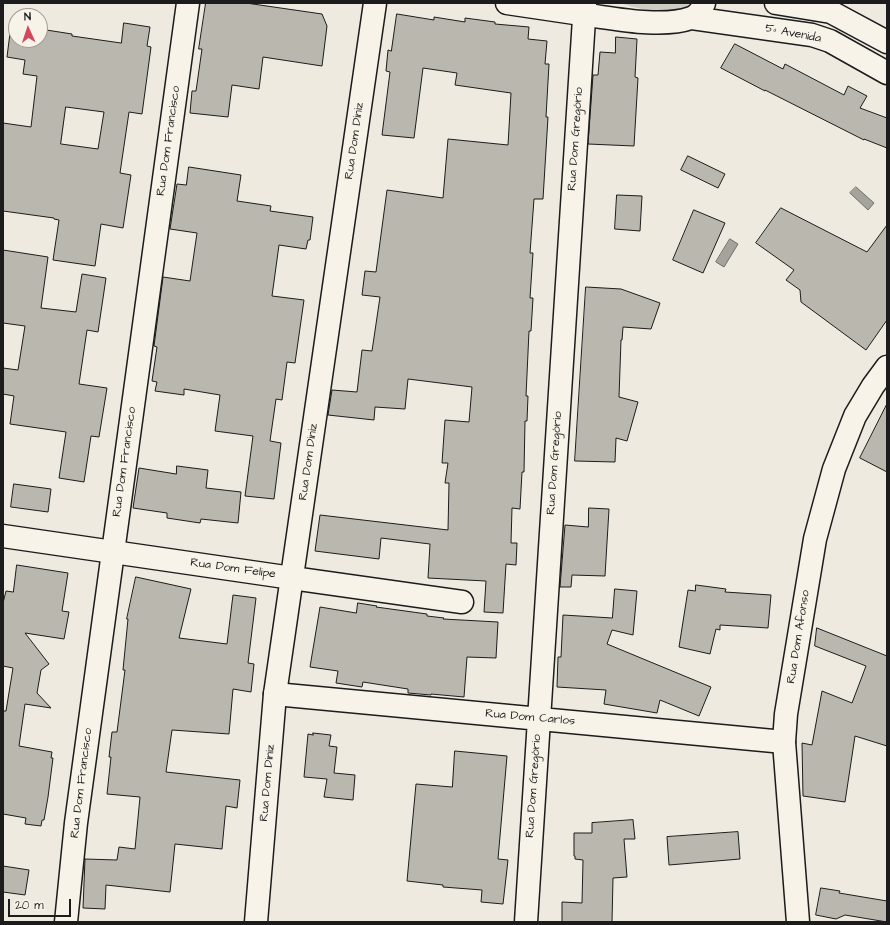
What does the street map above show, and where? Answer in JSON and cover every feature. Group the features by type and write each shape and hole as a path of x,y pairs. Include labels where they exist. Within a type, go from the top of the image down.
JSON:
{"street":[{"name":"Rua Dom Francisco","path":"66,922 76,823 188,3"},
{"name":"Rua Dom Diniz","path":"256,922 275,694 375,3"},
{"path":"507,3 590,9"},
{"path":"776,3 831,12 887,42"},
{"name":"5ª Avenida","path":"590,9 656,22 678,21 698,11 812,35 830,41 887,73"},
{"name":"Rua Dom Gregório","path":"526,922 539,719 590,9"},
{"name":"Rua Dom Afonso","path":"798,922 784,742 786,714 815,539 834,469 855,416 887,367"},
{"name":"Rua Dom Felipe","path":"3,536 462,602"},
{"name":"Rua Dom Carlos","path":"275,694 784,742"}],"shaded area":[{"path":"621,3 691,3 681,11 668,13 642,9"},
{"path":"856,187 874,203 868,210 850,193"},
{"path":"730,239 738,244 724,267 716,262"}],"building":[{"path":"206,3 246,3 322,14 327,26 322,66 263,57 259,89 232,85 228,117 190,113 192,91 196,91 202,49 199,49"},
{"path":"397,14 434,20 434,17 465,22 465,18 495,22 495,24 529,27 528,39 547,41 545,64 549,64 546,117 548,117 543,199 534,199 530,253 533,253 530,298 533,298 531,331 529,331 526,396 528,396 527,421 525,421 524,472 522,472 520,509 512,508 511,543 517,543 516,565 506,564 503,613 484,612 486,581 428,578 430,544 381,538 379,559 315,551 320,515 448,530 449,483 445,483 448,463 442,463 445,420 469,422 472,387 408,379 405,409 375,407 374,420 328,415 332,390 357,392 362,350 372,351 380,297 362,295 365,271 376,272 387,190 443,198 448,139 508,145 511,93 455,85 457,73 423,68 414,138 382,135 390,72 386,71 388,50 391,51"},
{"path":"124,23 150,27 147,46 151,47 142,114 129,112 120,173 131,175 123,228 101,224 95,266 53,260 59,220 3,211 3,123 31,127 37,76 23,74 25,60 7,57 8,48 48,48 48,30 72,34 72,36 121,43","holes":["66,107 104,112 98,149 61,144"]},
{"path":"616,37 637,39 635,77 638,78 634,146 588,144 593,75 598,75 600,52 615,53"},
{"path":"735,44 783,69 785,64 844,95 848,86 867,96 860,108 887,118 887,148 864,140 721,68"},
{"path":"688,156 725,174 718,188 681,170"},
{"path":"189,167 241,175 237,201 271,206 270,211 313,217 310,240 308,240 306,249 279,245 272,296 304,300 295,363 287,362 282,400 276,399 270,441 281,443 274,499 245,496 253,436 215,431 220,395 184,389 184,395 155,391 157,382 152,381 157,347 154,346 163,277 190,281 197,233 170,229 177,184 186,185"},
{"path":"617,195 642,196 640,231 615,229"},
{"path":"781,208 867,252 887,225 887,320 866,350 801,302 800,290 786,280 794,270 756,243"},
{"path":"694,210 725,223 703,273 673,260"},
{"path":"3,250 48,257 41,308 76,312 82,274 106,278 98,332 87,330 79,384 107,388 99,437 91,436 84,482 59,478 66,432 10,424 14,396 3,394 3,368 18,370 25,326 3,323"},
{"path":"586,287 621,289 660,303 651,329 623,327 621,340 619,397 638,402 627,441 616,438 615,462 575,461"},
{"path":"887,404 887,472 860,458"},
{"path":"177,466 208,470 206,488 241,492 238,523 201,519 200,523 167,518 167,513 133,508 139,468 176,474"},
{"path":"14,484 51,489 48,512 11,507"},
{"path":"589,508 609,509 605,576 572,575 571,587 560,587 565,525 588,527"},
{"path":"17,565 68,573 62,611 69,612 64,639 25,633 49,664 41,670 37,693 51,708 25,704 19,746 52,752 51,758 53,758 48,797 44,820 42,820 41,826 25,824 26,818 3,814 3,711 6,711 13,668 3,666 3,603 6,591 13,592"},
{"path":"136,577 191,589 179,638 227,644 233,595 256,598 248,663 254,664 251,692 233,689 229,734 172,730 166,772 240,780 237,808 226,806 222,849 175,844 170,892 106,885 105,909 83,908 85,859 117,860 119,847 135,849 140,797 107,794 112,732 117,732 125,670 123,670 127,619"},
{"path":"696,585 726,589 725,592 771,595 768,628 720,625 720,630 716,629 710,654 679,647 688,590 695,591"},
{"path":"615,589 637,591 633,635 612,630 607,644 711,687 699,716 660,700 657,713 604,704 606,690 557,687 558,657 561,657 563,615 612,618"},
{"path":"358,603 427,614 427,616 444,618 443,619 498,622 496,658 467,657 464,697 408,693 408,689 363,682 362,687 336,683 338,671 310,667 320,607 356,613"},
{"path":"817,628 887,656 887,746 855,736 845,802 803,796 802,743 812,745 822,691 852,703 866,666 815,646"},
{"path":"313,733 331,735 329,746 337,747 334,773 355,775 353,800 324,797 327,779 304,777 308,734 313,735"},
{"path":"455,751 507,756 498,859 508,860 503,904 481,902 482,890 443,887 443,885 407,881 416,784 452,787"},
{"path":"633,820 635,839 624,839 627,877 613,878 612,922 562,922 562,902 582,903 583,860 575,859 574,856 574,833 592,833 592,823"},
{"path":"738,832 740,859 669,865 667,837"},
{"path":"3,866 29,870 25,895 3,892"},
{"path":"821,888 840,891 839,893 887,901 887,922 845,915 836,919 816,915"}]}
